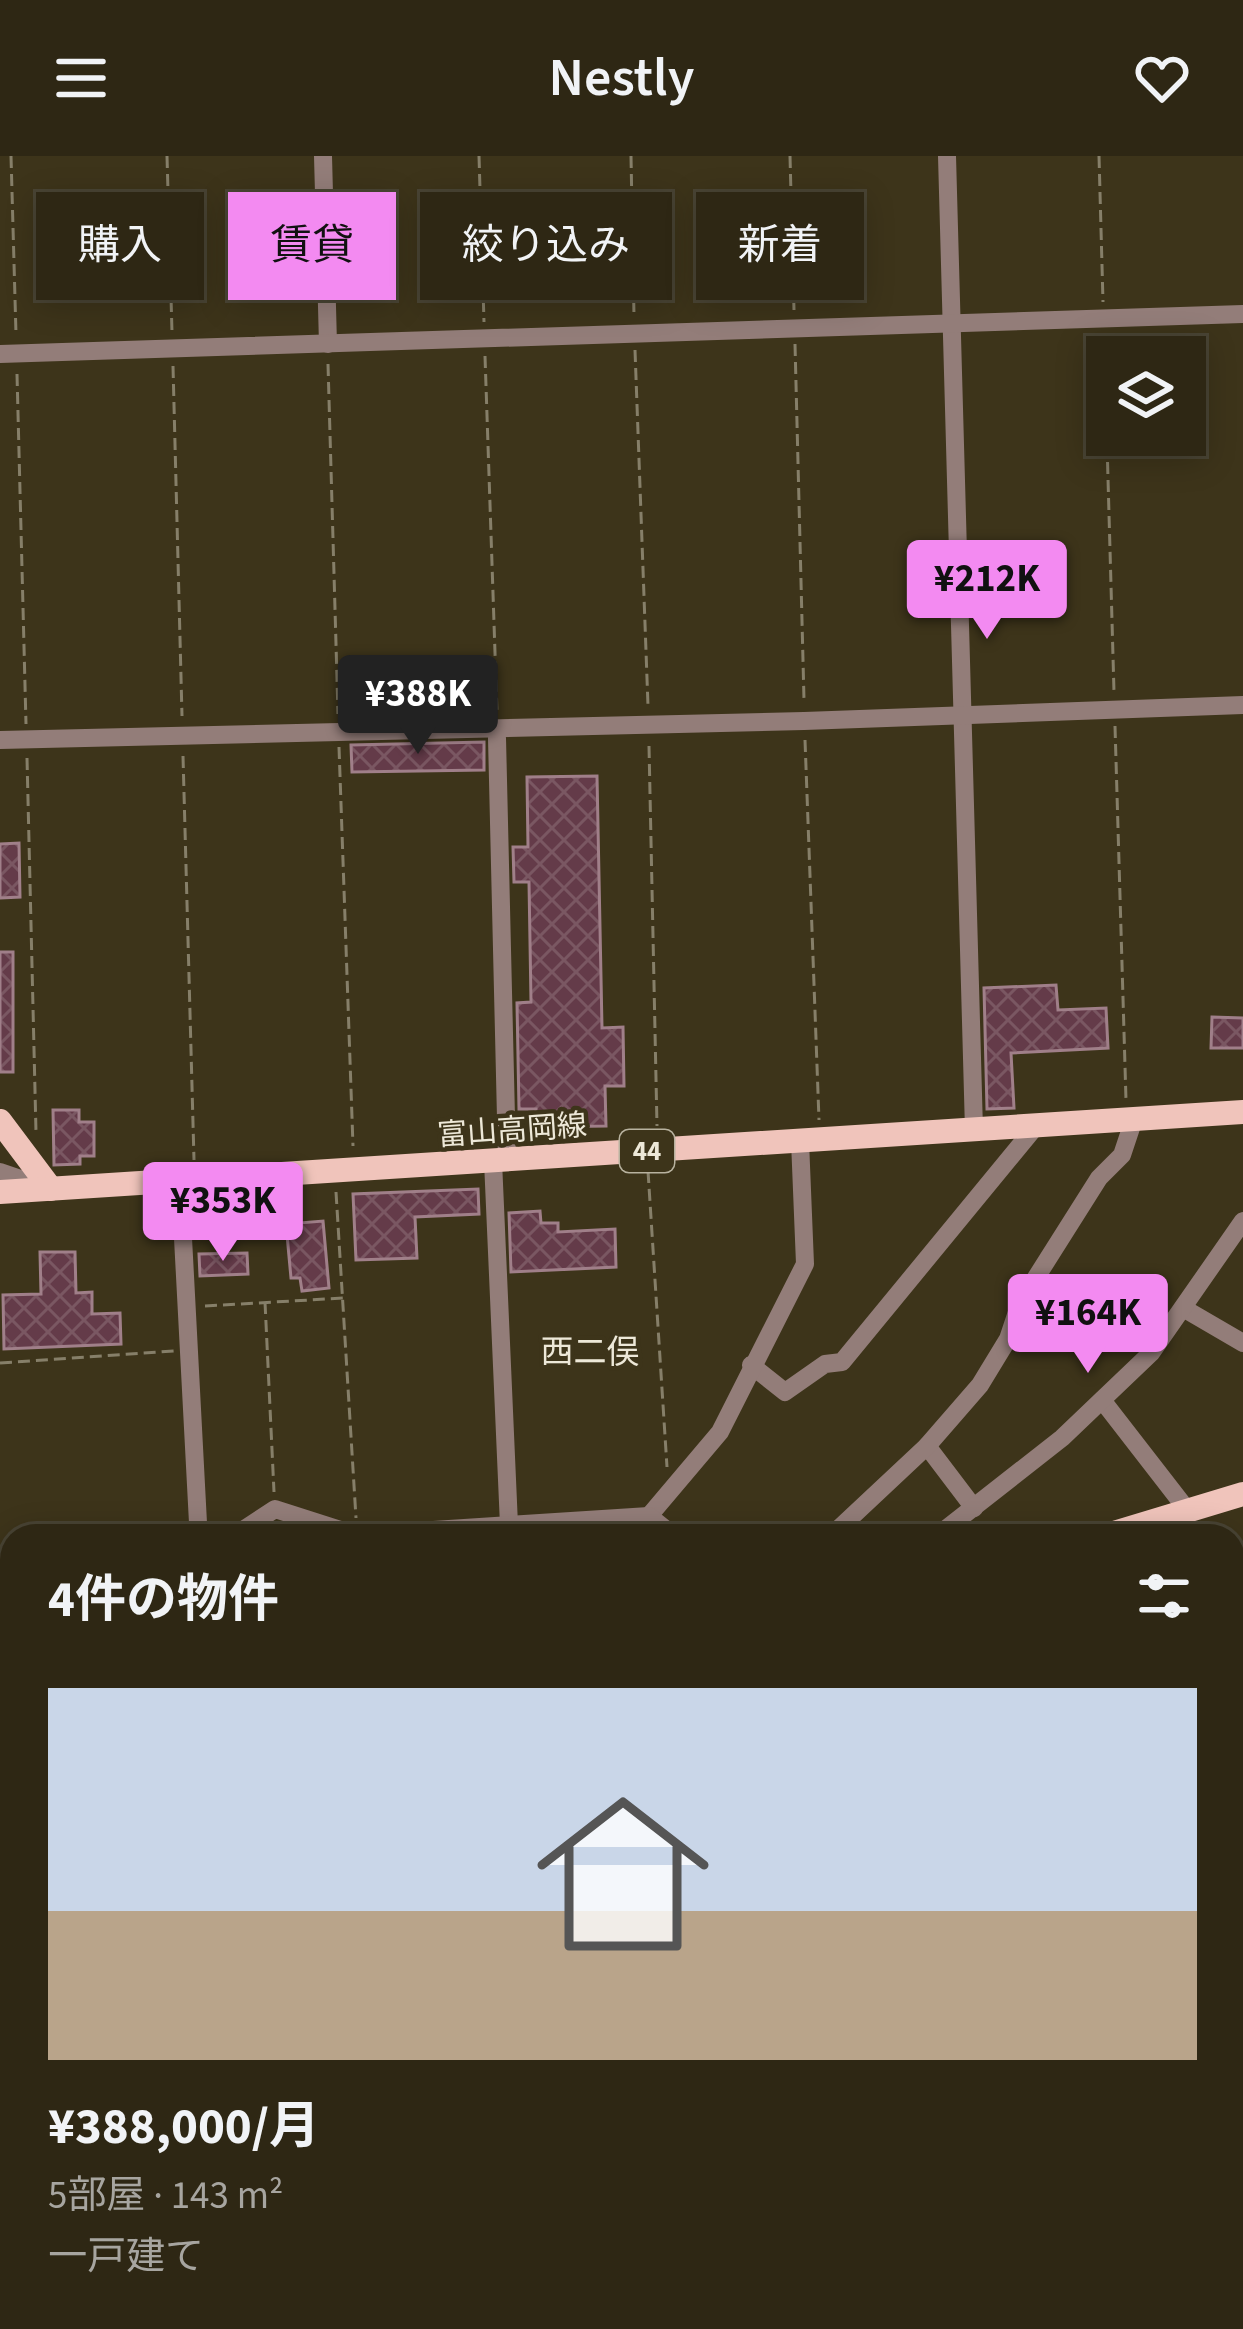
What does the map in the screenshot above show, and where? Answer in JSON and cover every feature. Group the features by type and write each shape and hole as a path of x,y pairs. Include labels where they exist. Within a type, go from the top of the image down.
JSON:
{"main road":[{"name":"富山高岡線","path":"0,1192 1243,1112"},
{"path":"0,1120 51,1189"},
{"path":"1143,1524 1243,1494"}],"street":[{"path":"323,156 328,344"},
{"path":"947,156 974,1130"},
{"path":"8,354 1243,314"},
{"path":"0,740 497,734 1243,705"},
{"path":"497,734 508,1524"},
{"path":"844,1524 927,1446 980,1384 1008,1339 1020,1303 1099,1178 1122,1155 1130,1119"},
{"path":"752,1365 785,1392 825,1364 842,1362 1036,1126"},
{"path":"574,1524 649,1516 720,1432 805,1264 810,1141"},
{"path":"0,1172 51,1189"},
{"path":"187,1180 185,1307 198,1524"},
{"path":"953,1524 1063,1438 1151,1353 1243,1221"},
{"path":"1183,1308 1243,1343"},
{"path":"1102,1400 1188,1510"},
{"path":"927,1446 974,1508"},
{"path":"252,1524 275,1509 322,1524"},
{"path":"649,1516 659,1524"}],"path":[{"path":"11,156 8,354 27,740 36,1135 29,1156"},
{"path":"167,156 183,736 187,1180"},
{"path":"479,156 497,734"},
{"path":"631,156 648,725 652,1151 668,1493"},
{"path":"790,156 810,1141"},
{"path":"1099,156 1130,1119"},
{"path":"328,344 344,1298 355,1524"},
{"path":"185,1307 344,1298"},
{"path":"265,1303 275,1509"},
{"path":"0,1363 188,1351"}],"building":[{"path":"484,742 484,770 352,772 351,745"},
{"path":"597,776 602,1028 623,1027 624,1086 605,1086 606,1126 536,1127 536,1109 519,1109 517,1003 531,1002 529,882 514,882 513,847 528,847 527,777"},
{"path":"19,843 20,897 0,898 0,844"},
{"path":"0,952 13,952 13,1072 0,1072"},
{"path":"1056,985 1058,1010 1106,1008 1108,1048 1011,1053 1014,1108 987,1109 984,988"},
{"path":"1212,1017 1243,1018 1243,1048 1211,1048"},
{"path":"53,1110 79,1110 79,1122 94,1122 94,1156 80,1156 80,1164 54,1165"},
{"path":"478,1189 479,1214 415,1217 417,1258 356,1260 353,1194"},
{"path":"540,1211 541,1223 558,1223 558,1232 615,1229 616,1267 511,1272 509,1213"},
{"path":"323,1221 329,1288 302,1291 300,1278 291,1278 286,1224"},
{"path":"40,1252 75,1252 76,1293 92,1292 92,1314 120,1313 121,1344 4,1349 3,1295 41,1294"},
{"path":"247,1253 248,1274 200,1276 199,1254"}],"district":[{"name":"西二俣","path":"590,1351"}]}
